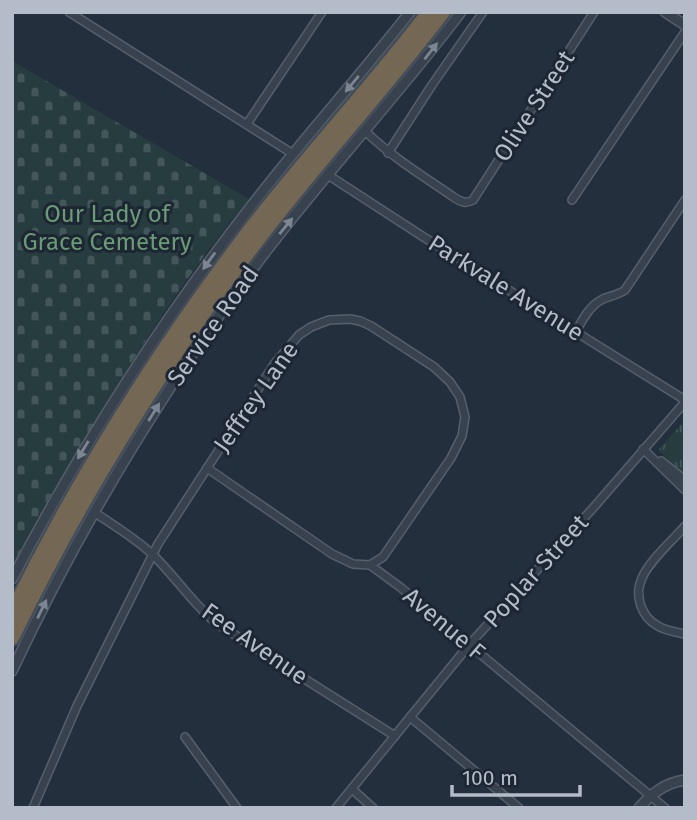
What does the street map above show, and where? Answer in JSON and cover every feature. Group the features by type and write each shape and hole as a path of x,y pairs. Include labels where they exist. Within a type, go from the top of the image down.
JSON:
{"highway":[{"path":"12,612 91,466 186,318 307,159 429,12"},
{"path":"12,638 95,482 175,354 257,240 443,12"}],"street":[{"path":"69,12 293,154"},
{"path":"247,124 322,12"},
{"name":"Service Road","path":"12,579 78,458 128,378 209,261 293,154 411,12"},
{"name":"Service Road","path":"12,671 46,601 136,439 207,333 268,248 461,12"},
{"path":"365,131 388,153 483,12"},
{"name":"Olive Street","path":"388,153 455,198 466,202 473,200 594,12"},
{"path":"665,12 685,25"},
{"path":"572,200 685,32"},
{"name":"Parkvale Avenue","path":"328,175 685,401"},
{"path":"576,332 594,306 625,290 685,200"},
{"name":"Jeffrey Lane","path":"33,808 77,706 152,554 275,363 299,335 311,327 335,319 350,318 371,326 434,367 450,382 460,397 465,417 462,436 452,458 383,557 370,565"},
{"name":"Poplar Street","path":"336,808 469,645 594,507 685,401"},
{"path":"643,449 685,480"},
{"path":"643,449 685,490"},
{"name":"Avenue F","path":"207,468 332,554 353,564 370,565 400,587 665,808"},
{"name":"Fee Avenue","path":"94,512 152,554 216,623 395,736"},
{"path":"685,526 646,570 639,591 641,606 651,622 666,630 685,634"},
{"path":"410,717 519,808"},
{"path":"185,737 237,808"},
{"path":"639,808 662,787 685,780"},
{"path":"352,789 373,808"}],"green space":[{"name":"Our Lady of Grace Cemetery","path":"12,61 249,199 204,256 143,345 47,501 12,568"},
{"path":"685,420 685,475 658,450"}]}
